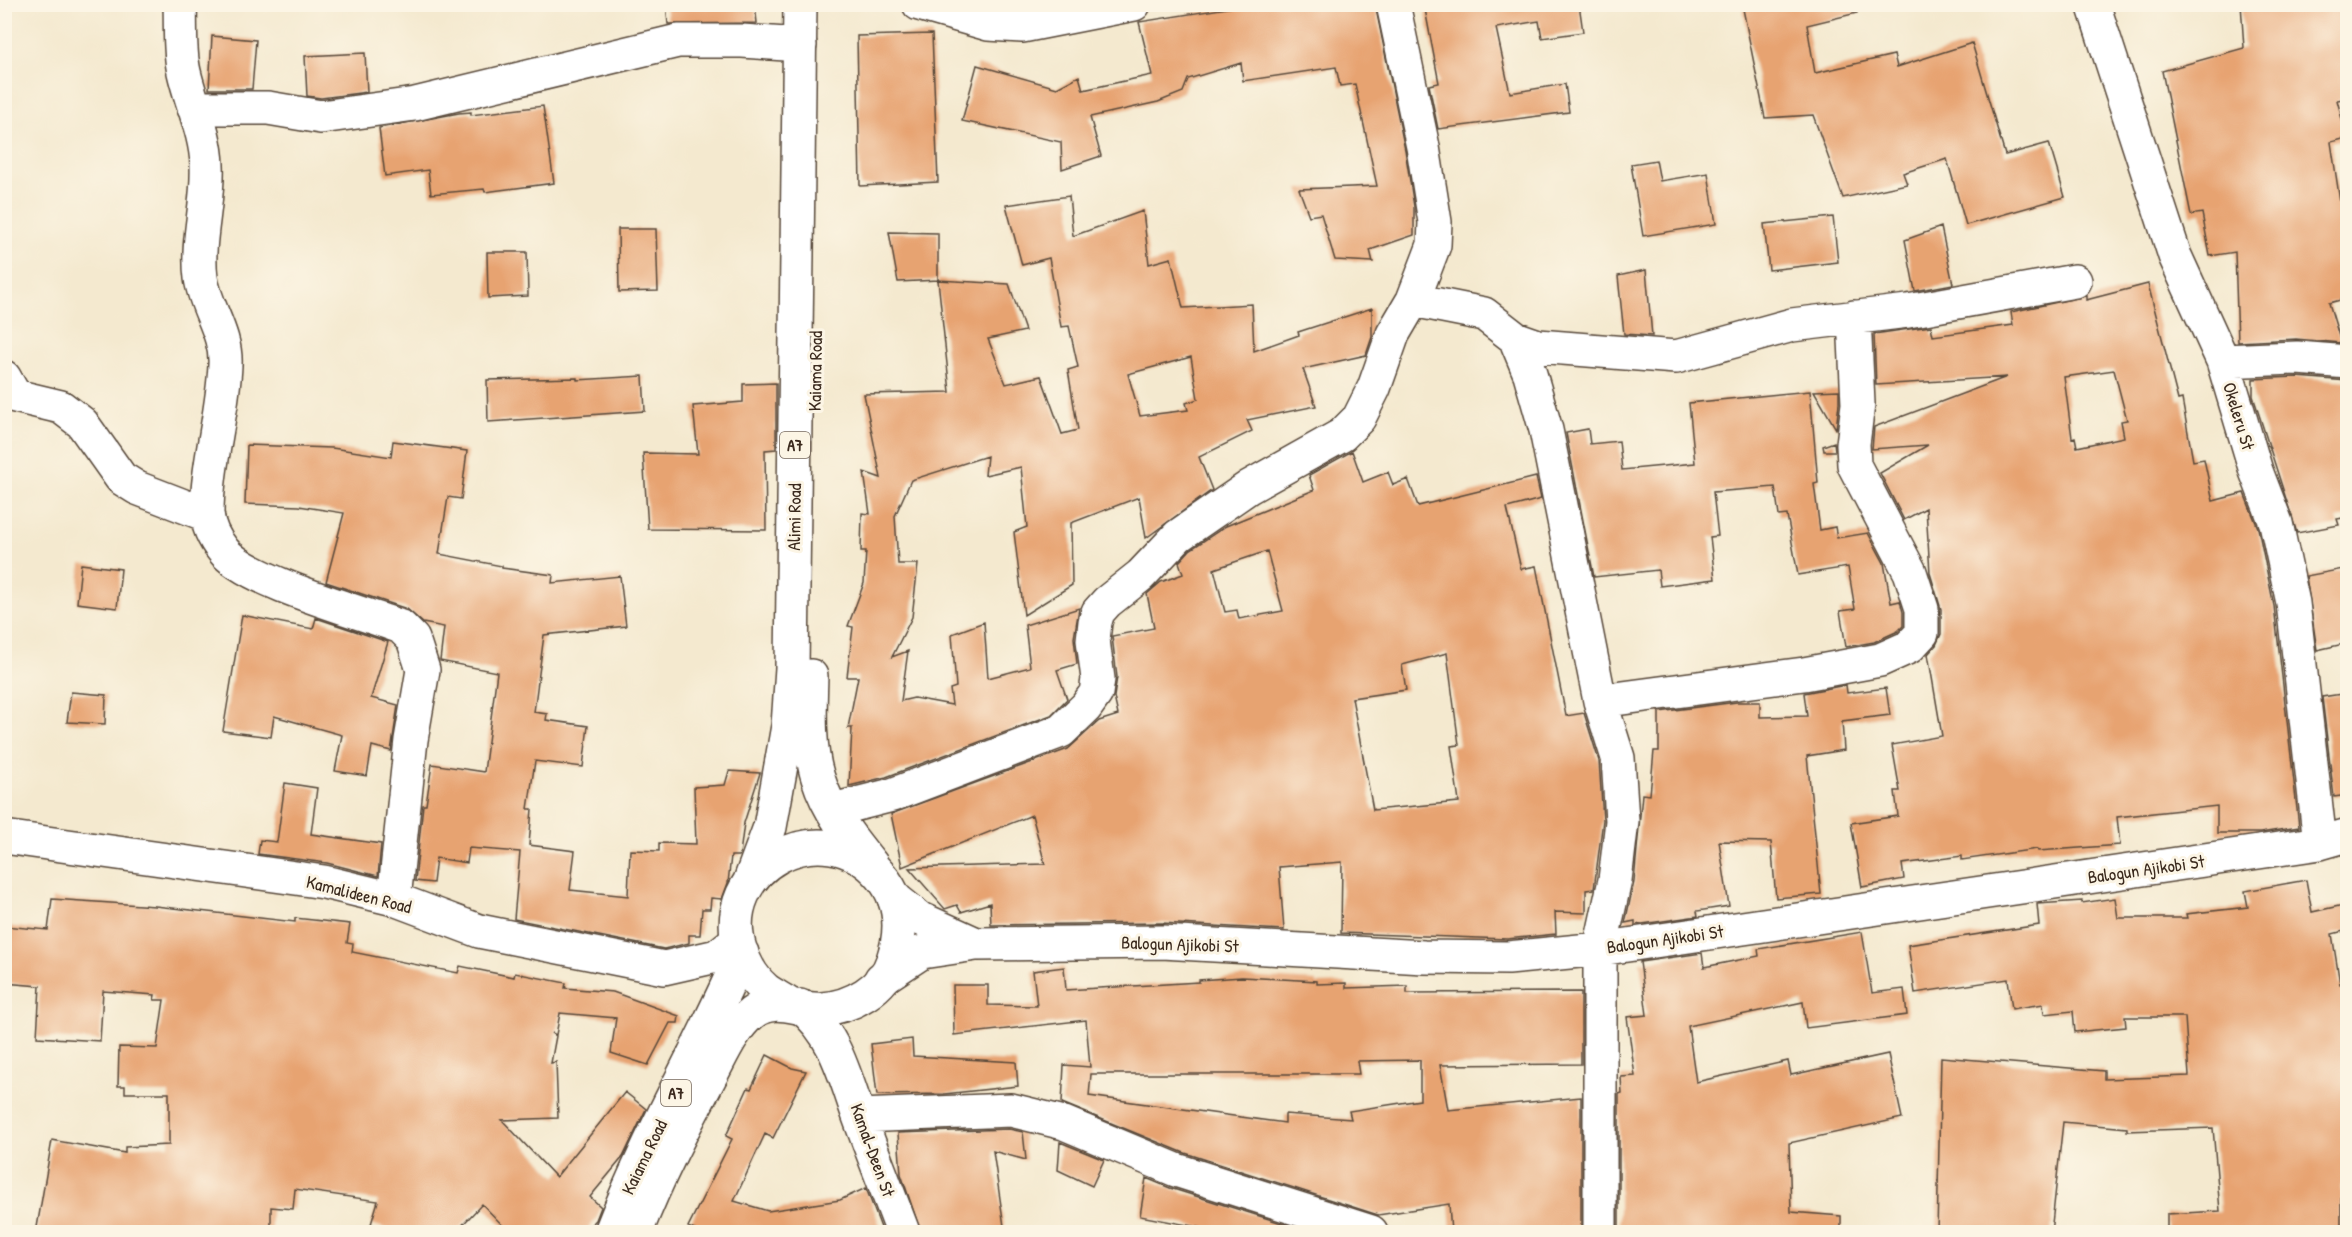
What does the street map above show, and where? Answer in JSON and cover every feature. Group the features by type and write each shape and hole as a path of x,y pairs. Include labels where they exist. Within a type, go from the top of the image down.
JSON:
{"main road":[{"path":"180,4 183,70 204,140 207,165 199,259 203,291 216,318 226,360 223,400 207,515 214,537 224,553 238,565 296,591 401,627 413,639 423,670 411,740 394,899"},
{"name":"Alimi Road","path":"750,881 772,817 788,726 792,668 800,4"},
{"name":"Kaiama Road","path":"821,4 810,703 818,778 845,832 872,865"},
{"path":"919,4 988,24 1010,26 1069,19 1134,4"},
{"path":"833,810 892,795 1061,731 1086,708 1096,693 1098,679 1093,640 1098,612 1156,561 1178,536 1249,487 1348,430 1364,408 1374,388 1393,334 1413,300 1434,245 1435,222 1393,4"},
{"name":"Okeleru St","path":"2093,4 2175,256 2223,361 2256,471 2276,523 2340,839"},
{"path":"194,108 268,108 321,117 415,104 678,42 742,41 800,45"},
{"path":"1413,300 1484,314 1515,338 1538,346 1676,357 1792,325 1908,311 2075,280"},
{"path":"1600,701 1804,674 1880,660 1909,647 1922,633 1922,609 1910,572 1854,465 1853,444 1858,404 1854,317"},
{"path":"1515,338 1530,374 1546,430 1600,701 1618,758 1622,821 1615,880 1600,949 1600,1233"},
{"path":"2223,361 2297,358 2348,362"},
{"path":"4,377 15,396 61,407 82,423 121,477 137,488 207,515"},
{"name":"Kamalideen Road","path":"4,837 324,882 394,899 479,931 664,968 717,956 739,946"},
{"name":"Balogun Ajikobi St","path":"870,988 922,952 976,944 1162,942 1435,957 1508,958 1600,949 2340,839"},
{"path":"824,844 847,850 872,865 890,887 900,914 900,939 891,967 870,988 849,1004 821,1010 795,1005 764,989 746,967 739,946 738,911 750,881 769,860 795,848 824,844"},
{"path":"894,898 918,918 976,944"},
{"name":"Kaiama Road","path":"611,1233 649,1143 705,1036 739,946"},
{"path":"843,1067 850,1017 870,988"},
{"name":"Kaiama Road","path":"636,1233 672,1148 732,1037 743,1022 763,1006 795,1005"},
{"name":"Kamal-Deen St","path":"795,1005 814,1017 843,1067 903,1233"},
{"path":"859,1116 1011,1110 1064,1123 1176,1170 1371,1233"}],"building":[{"path":"666,4 755,4 757,23 668,24"},
{"path":"1233,4 1375,4 1405,150 1414,207 1414,235 1370,250 1373,262 1335,260 1321,214 1309,216 1299,189 1377,186 1355,84 1340,86 1336,67 1243,81 1241,63 1188,79 1183,92 1158,102 1090,117 1101,156 1062,169 1061,142 962,121 977,65 1057,88 1079,76 1083,90 1152,75 1139,22 1234,7"},
{"path":"1449,4 1579,4 1583,32 1542,38 1539,21 1496,28 1510,93 1565,84 1569,112 1438,129 1429,85 1439,83 1425,9"},
{"path":"1742,4 1856,4 1857,13 1807,25 1815,73 1894,55 1897,67 1972,43 2005,155 2049,143 2065,197 1966,225 1947,159 1903,173 1907,184 1843,198 1813,115 1765,118"},
{"path":"2241,4 2348,4 2348,98 2337,100 2347,138 2331,142 2340,202 2348,201 2348,298 2329,303 2341,343 2296,339 2238,342 2235,252 2210,256 2202,213 2191,215 2162,71 2244,48"},
{"path":"932,34 938,182 860,186 857,36"},
{"path":"212,36 256,40 252,89 209,89"},
{"path":"365,53 367,92 321,98 307,96 305,56"},
{"path":"543,106 554,183 485,192 484,189 431,194 428,170 385,176 379,128 459,113 471,112 471,115"},
{"path":"1656,160 1660,181 1708,173 1716,224 1643,236 1631,164"},
{"path":"1069,196 1073,236 1143,211 1149,264 1171,258 1183,308 1252,304 1254,351 1299,335 1298,332 1372,308 1372,337 1366,355 1303,369 1316,406 1247,420 1252,431 1199,457 1212,490 1146,538 1139,497 1071,523 1072,585 1024,615 1014,532 1027,527 1021,467 985,475 987,456 911,480 895,516 898,564 918,564 912,617 892,657 908,651 901,701 914,698 952,705 950,689 956,687 952,634 984,622 988,678 1030,667 1025,625 1079,608 1074,638 1077,664 1057,670 1067,699 1051,715 886,777 849,786 852,728 848,728 858,677 847,677 853,627 848,626 864,583 866,551 861,551 862,513 870,514 864,472 881,478 864,394 950,392 938,280 1009,284 1025,331 988,339 1006,384 1041,376 1062,434 1078,430 1068,370 1078,367 1069,326 1061,327 1049,258 1022,265 1006,205","holes":["1191,357 1198,399 1186,403 1188,410 1140,416 1128,374"]},
{"path":"1833,217 1838,262 1769,270 1764,224"},
{"path":"1941,227 1953,284 1915,291 1905,240"},
{"path":"618,229 656,229 658,291 619,292"},
{"path":"889,232 938,233 938,280 898,282"},
{"path":"487,252 527,252 528,296 488,298"},
{"path":"1646,270 1652,336 1624,334 1618,276"},
{"path":"2148,284 2178,400 2182,399 2193,461 2204,459 2213,501 2244,493 2258,528 2274,606 2299,827 2260,833 2217,833 2217,806 2117,817 2120,845 2038,851 2037,849 1962,860 1962,856 1902,864 1904,879 1862,887 1851,823 1898,816 1895,791 1900,791 1892,745 1942,736 1928,654 1936,645 1941,634 1941,609 1930,573 1926,508 1904,520 1880,473 1928,445 1872,449 1874,427 2007,377 1876,385 1874,334 1931,326 1933,336 2013,325 2011,312 2086,296 2086,300","holes":["2114,370 2127,420 2121,421 2124,437 2077,447 2075,437 2072,438 2064,377"]},
{"path":"643,376 645,411 488,422 487,380 577,378 577,380"},
{"path":"2297,377 2348,381 2348,517 2337,519 2339,525 2297,533 2253,396 2253,379"},
{"path":"776,383 776,449 765,450 766,530 648,529 643,453 698,454 693,406 743,402 743,384"},
{"path":"1839,390 1839,403 1836,429 1814,391"},
{"path":"1810,391 1818,483 1814,484 1820,530 1835,527 1837,538 1868,533 1884,563 1891,603 1900,601 1903,626 1898,631 1874,642 1846,647 1840,611 1855,609 1848,567 1798,575 1787,515 1779,516 1775,487 1713,492 1718,536 1710,537 1715,579 1660,586 1658,570 1594,577 1566,433 1588,429 1590,444 1619,441 1622,470 1695,463 1689,403"},
{"path":"393,441 467,451 461,499 448,497 439,554 502,566 502,568 553,575 552,583 620,576 626,626 544,635 534,712 547,714 546,720 588,726 583,767 535,761 528,809 532,809 529,845 575,851 570,890 628,896 630,850 659,851 659,843 696,844 694,787 725,785 729,771 760,773 744,823 740,854 731,856 728,883 722,899 711,898 710,909 702,909 700,935 689,935 689,943 664,949 514,919 520,852 469,848 467,863 436,858 433,883 415,881 423,805 426,805 432,764 484,772 497,672 440,661 444,627 423,623 407,609 326,582 344,513 299,506 245,504 247,445 332,448 391,457"},
{"path":"1834,442 1835,451 1824,451 1823,446"},
{"path":"1352,451 1363,482 1388,472 1393,485 1408,479 1418,506 1536,477 1541,499 1507,508 1521,569 1536,566 1566,716 1584,713 1599,761 1603,820 1594,889 1586,890 1586,913 1555,912 1556,934 1507,939 1341,933 1342,862 1279,867 1284,930 1162,923 991,925 990,903 961,912 957,905 945,909 909,868 1045,864 1032,815 902,867 891,814 1068,749 1099,721 1118,715 1114,697 1117,677 1112,636 1154,628 1147,594 1161,582 1183,574 1179,562 1190,550 1226,526 1314,490 1309,475","holes":["1267,551 1283,611 1239,619 1237,610 1225,612 1214,569","1447,653 1459,745 1451,746 1459,802 1373,810 1352,698 1406,690 1402,665"]},
{"path":"81,564 121,569 117,608 77,603"},
{"path":"2343,569 2348,591 2348,643 2317,650 2306,576"},
{"path":"242,615 313,629 316,618 388,642 371,698 398,705 391,751 372,746 367,776 335,771 342,735 274,716 271,737 223,731"},
{"path":"1846,685 1847,693 1886,688 1890,715 1842,721 1844,750 1807,756 1821,894 1776,898 1771,842 1719,841 1729,906 1697,911 1698,916 1635,925 1635,921 1625,923 1634,882 1642,794 1650,795 1654,751 1659,751 1659,712 1737,702 1760,702 1760,717 1807,716 1804,693"},
{"path":"71,692 106,695 105,724 67,722"},
{"path":"2348,693 2348,795 2334,797 2322,697"},
{"path":"285,783 317,788 311,834 381,844 378,876 327,863 258,854 260,840 277,842"},
{"path":"2306,880 2312,912 2348,904 2348,930 2332,934 2340,984 2348,983 2348,1067 2344,1068 2348,1185 2341,1186 2341,1233 2167,1233 2167,1214 2220,1211 2213,1128 2127,1131 2127,1128 2063,1122 2051,1233 1937,1233 1941,1057 2104,1071 2104,1079 2189,1076 2185,1017 2125,1017 2126,1027 2075,1032 2073,1011 2044,1014 2043,1004 2012,1009 2008,979 1915,993 1908,945 2039,925 2037,904 2082,901 2082,903 2115,898 2118,918 2187,918 2186,914 2248,907 2245,891"},
{"path":"52,899 155,906 295,922 295,918 350,924 347,943 353,944 352,952 458,973 460,966 514,977 515,973 566,983 565,988 613,992 679,1016 678,1023 670,1023 648,1065 611,1053 616,1018 560,1013 556,1035 552,1033 556,1036 551,1063 556,1062 558,1118 502,1120 556,1177 625,1092 646,1109 623,1157 590,1197 601,1207 596,1220 583,1233 510,1233 482,1204 455,1233 399,1233 371,1224 378,1201 295,1189 293,1209 271,1207 271,1233 36,1233 52,1140 125,1153 125,1147 169,1145 169,1093 125,1093 125,1086 118,1086 119,1047 157,1048 164,1000 154,1000 155,995 103,991 100,1041 37,1037 40,986 4,983 4,926 48,930"},
{"path":"1862,932 1872,993 1904,989 1907,1015 1806,1028 1803,1002 1688,1026 1696,1082 1788,1061 1791,1075 1888,1054 1902,1118 1789,1143 1791,1212 1841,1216 1841,1233 1619,1233 1619,1094 1622,1093 1621,1077 1635,1076 1627,1017 1647,1015 1640,962 1702,953 1704,967 1759,956 1758,949"},
{"path":"1064,967 1066,990 1199,982 1199,980 1242,977 1317,981 1317,984 1346,983 1346,988 1407,986 1407,993 1581,992 1581,1064 1440,1065 1448,1110 1581,1097 1581,1233 1451,1233 1449,1204 1378,1215 1182,1152 1062,1103 1064,1065 1090,1067 1086,1020 954,1035 953,985 988,985 988,1005 1037,1006 1033,971","holes":["1420,1060 1420,1100 1349,1111 1351,1119 1285,1114 1285,1123 1089,1096 1091,1074 1359,1074 1357,1061"]},
{"path":"912,1039 913,1056 1016,1062 1018,1086 944,1094 877,1095 871,1044"},
{"path":"767,1055 792,1068 806,1071 773,1138 765,1134 734,1201 768,1211 840,1200 866,1188 883,1233 701,1233 688,1227 732,1139 726,1136 748,1088 751,1089"},
{"path":"1009,1129 1023,1132 1026,1160 993,1151 1005,1233 921,1233 901,1174 898,1133"},
{"path":"1060,1142 1104,1160 1092,1186 1058,1170"},
{"path":"1146,1178 1170,1188 1297,1228 1271,1233 1229,1233 1140,1216"}]}
